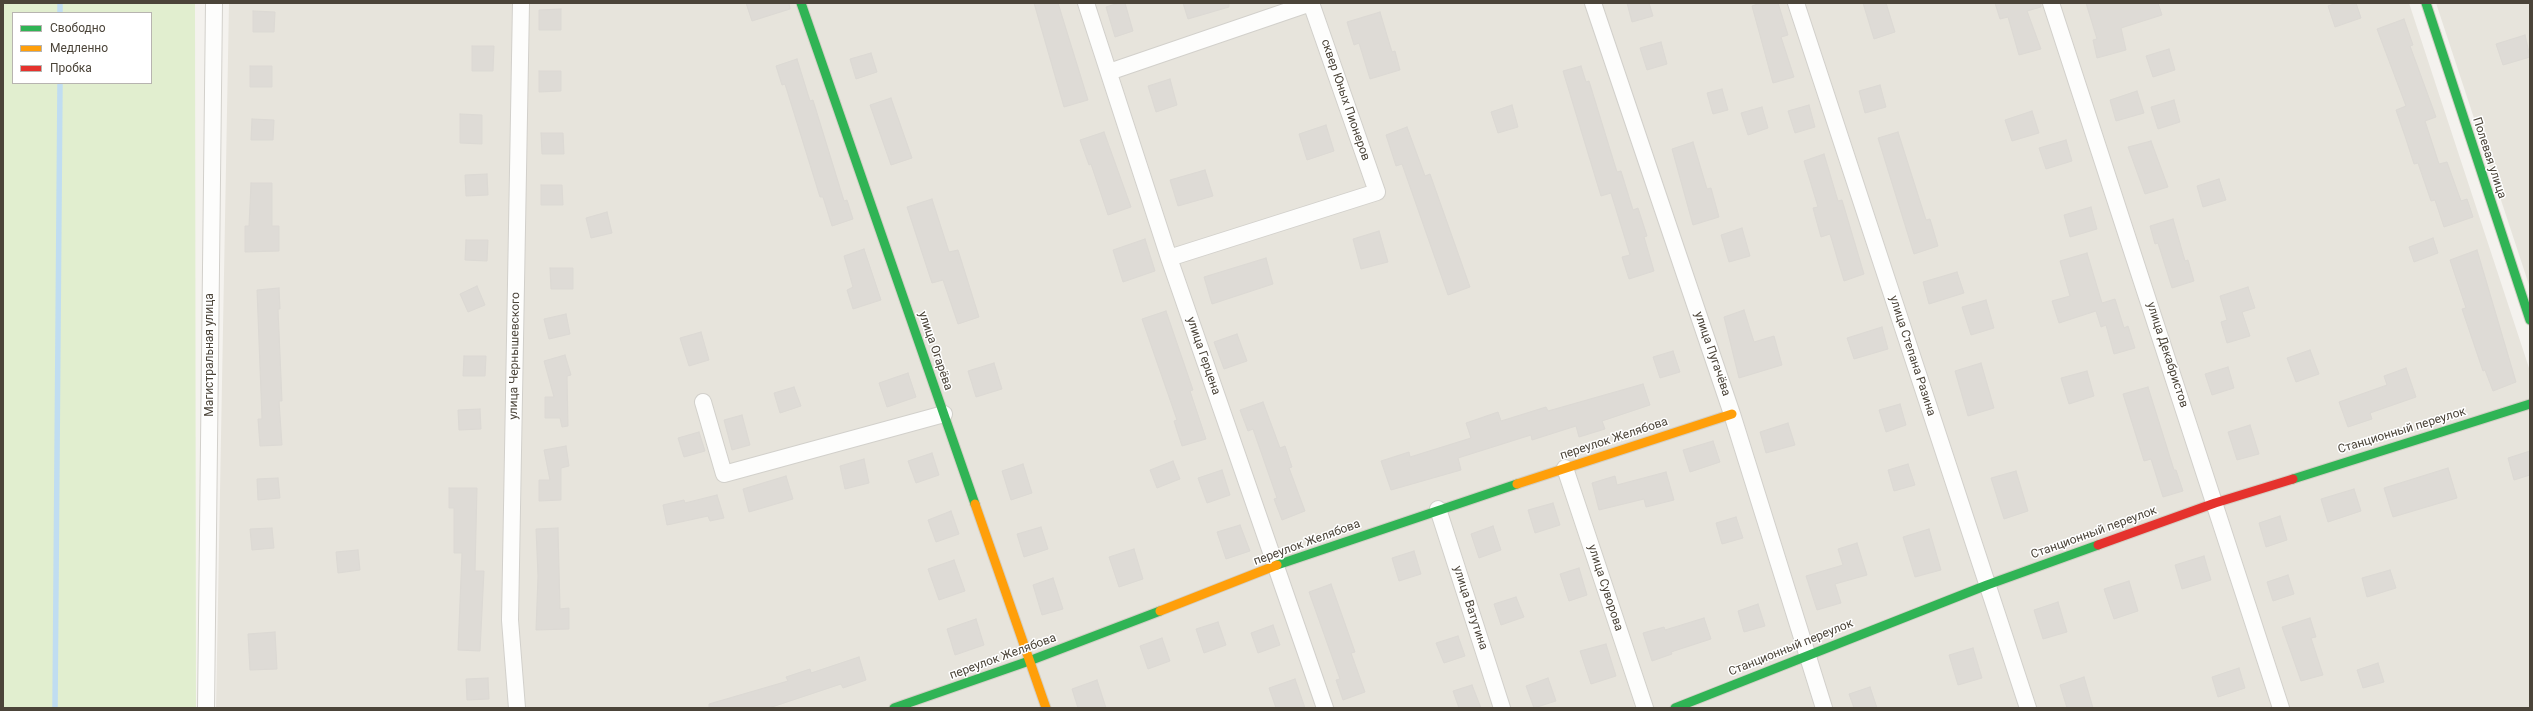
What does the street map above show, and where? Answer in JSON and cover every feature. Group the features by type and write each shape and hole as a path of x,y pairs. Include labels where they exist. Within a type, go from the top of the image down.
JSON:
{"street":[{"name":"Магистральная улица","path":"206,708 214,3"},
{"name":"улица Чернышевского","path":"517,708 510,620 521,3"},
{"name":"улица Огарёва","path":"801,3 1046,708"},
{"name":"улица Герцена","path":"1086,3 1169,258 1325,708"},
{"name":"сквер Юных Пионеров","path":"1109,72 1311,3 1377,192 1169,258"},
{"name":"улица Пугачёва","path":"1594,3 1732,414 1806,655 1824,708"},
{"name":"улица Степана Разина","path":"1796,3 2028,708"},
{"name":"улица Декабристов","path":"2051,3 2281,708"},
{"name":"Полевая улица","path":"2426,3 2530,320"},
{"path":"703,402 724,474 944,414"},
{"name":"Станционный переулок","path":"1675,708 1806,655 1987,585 2215,503 2530,404"},
{"name":"переулок Желябова","path":"894,708 1029,661 1275,566 1438,509 1732,414"},
{"name":"улица Суворова","path":"1565,468 1645,708"},
{"name":"улица Ватутина","path":"1438,509 1502,708"}],"shaded area":[{"path":"229,3 2409,3 2530,371 2530,708 216,708"},
{"path":"2436,3 2530,3 2530,288"}],"green space":[{"path":"3,3 195,3 196,708 3,708"}],"building":[{"path":"746,3 789,3 790,9 752,21"},
{"path":"1034,3 1058,3 1088,100 1064,107"},
{"path":"1119,3 1125,3 1133,31 1115,37 1106,7"},
{"path":"1183,3 1229,3 1229,7 1188,19"},
{"path":"1627,3 1649,3 1653,16 1632,22"},
{"path":"1760,3 1778,3 1788,35 1781,37 1794,77 1773,83 1752,6"},
{"path":"1863,3 1886,3 1895,32 1874,39"},
{"path":"1995,3 2041,3 2041,7 2027,11 2041,49 2019,55 2008,17 2000,19"},
{"path":"2086,3 2158,3 2162,15 2121,28 2126,50 2097,58 2093,40 2097,39"},
{"path":"2337,3 2356,3 2361,18 2335,27 2328,6"},
{"path":"561,9 561,30 539,30 539,10"},
{"path":"253,11 275,12 274,32 253,32"},
{"path":"1380,12 1392,52 1395,51 1400,70 1370,79 1359,43 1354,45 1347,22"},
{"path":"2404,19 2413,45 2410,46 2436,117 2425,121 2439,164 2447,162 2461,201 2467,199 2473,217 2444,227 2435,200 2431,201 2418,163 2414,164 2396,110 2406,106 2377,29"},
{"path":"2525,35 2530,57 2503,65 2496,44"},
{"path":"1661,42 1667,64 1647,70 1640,48"},
{"path":"472,46 494,46 493,71 472,71"},
{"path":"2169,49 2175,70 2153,77 2146,56"},
{"path":"871,53 877,72 856,79 850,59"},
{"path":"797,59 810,101 813,100 844,201 847,200 853,219 832,226 823,197 820,197 785,84 782,85 776,66"},
{"path":"250,66 272,66 272,87 250,87"},
{"path":"1581,66 1586,82 1589,81 1617,172 1621,171 1633,210 1638,208 1647,236 1644,237 1654,271 1629,279 1622,257 1630,255 1611,193 1601,196 1563,71"},
{"path":"539,71 561,71 561,91 539,92"},
{"path":"1170,79 1177,105 1156,112 1148,86"},
{"path":"1880,85 1886,107 1865,113 1859,91"},
{"path":"1722,89 1728,110 1713,114 1707,93"},
{"path":"2137,91 2144,113 2116,121 2110,100"},
{"path":"891,98 912,158 891,165 870,105"},
{"path":"2174,100 2180,122 2158,129 2151,107"},
{"path":"1512,105 1518,127 1498,133 1491,112"},
{"path":"1809,105 1815,127 1795,133 1788,111"},
{"path":"1762,107 1768,128 1748,135 1741,113"},
{"path":"2032,111 2039,133 2012,141 2005,120"},
{"path":"460,114 482,115 482,144 460,143"},
{"path":"252,119 274,120 273,140 251,140"},
{"path":"1326,125 1334,151 1307,160 1299,134"},
{"path":"1407,127 1425,176 1430,174 1470,287 1448,295 1402,164 1396,166 1386,135"},
{"path":"1104,132 1131,207 1108,215 1091,164 1089,165 1080,140"},
{"path":"1898,132 1926,220 1930,219 1938,246 1914,254 1878,138"},
{"path":"541,133 563,133 564,154 542,154"},
{"path":"2066,140 2072,161 2046,169 2039,148"},
{"path":"2151,141 2168,187 2145,194 2128,147"},
{"path":"1693,142 1707,189 1711,188 1719,217 1693,225 1672,149"},
{"path":"1824,154 1838,201 1842,200 1864,274 1844,281 1830,234 1821,237 1813,208 1818,207 1804,161"},
{"path":"1205,170 1213,196 1178,206 1170,180"},
{"path":"487,174 488,195 466,196 465,175"},
{"path":"2219,179 2226,200 2203,207 2197,186"},
{"path":"251,183 272,183 272,226 279,226 279,251 245,252 245,226 249,226"},
{"path":"541,185 562,185 563,205 541,205"},
{"path":"932,199 949,252 958,250 979,317 958,324 943,280 932,283 907,207"},
{"path":"2091,207 2097,229 2070,237 2064,215"},
{"path":"607,212 612,233 591,238 586,218"},
{"path":"2173,219 2185,261 2188,260 2194,281 2172,288 2158,243 2155,244 2150,226"},
{"path":"1742,228 1750,256 1729,262 1721,235"},
{"path":"1379,231 1388,262 1361,269 1353,239"},
{"path":"2433,238 2438,253 2414,262 2409,247"},
{"path":"1145,239 1155,271 1123,282 1113,250"},
{"path":"466,240 488,240 487,261 465,260"},
{"path":"864,249 881,300 853,309 847,290 853,287 844,256"},
{"path":"2477,250 2516,382 2493,391 2485,370 2483,371 2462,309 2466,308 2450,260"},
{"path":"2087,253 2102,303 2115,299 2124,328 2128,326 2135,348 2114,354 2106,325 2101,327 2096,311 2059,323 2052,301 2070,296 2060,261"},
{"path":"1266,258 1273,284 1212,304 1204,277"},
{"path":"550,268 573,268 573,289 551,289"},
{"path":"1957,272 1964,293 1929,304 1923,282"},
{"path":"477,286 485,305 468,312 460,294"},
{"path":"2248,287 2255,308 2242,312 2250,336 2227,343 2221,322 2227,320 2220,296"},
{"path":"279,288 280,309 278,309 282,401 279,401 282,445 260,446 258,419 262,419 257,290"},
{"path":"1986,300 1994,328 1971,335 1962,307"},
{"path":"1744,310 1754,342 1774,336 1782,365 1739,378 1724,317"},
{"path":"1166,311 1193,390 1190,391 1206,439 1182,446 1174,421 1177,420 1142,319"},
{"path":"566,314 570,334 549,339 544,319"},
{"path":"1882,327 1888,349 1854,359 1847,338"},
{"path":"701,332 709,360 689,366 680,338"},
{"path":"1237,334 1247,361 1224,369 1214,342"},
{"path":"2310,350 2319,374 2296,382 2287,358"},
{"path":"1673,351 1680,372 1660,378 1653,357"},
{"path":"565,355 571,375 567,376 568,426 562,427 560,418 545,418 545,397 554,397 544,361"},
{"path":"464,356 486,356 485,376 463,376"},
{"path":"994,363 1002,389 976,397 968,371"},
{"path":"1981,363 1994,408 1968,416 1955,371"},
{"path":"2228,367 2234,388 2212,395 2205,374"},
{"path":"2406,368 2416,397 2370,413 2372,419 2348,427 2339,402 2387,385 2384,376"},
{"path":"2087,371 2094,396 2069,404 2061,378"},
{"path":"908,373 916,397 887,407 879,383"},
{"path":"1643,384 1650,405 1602,421 1605,429 1579,437 1576,426 1532,440 1531,435 1458,458 1461,470 1391,490 1381,461 1409,452 1410,457 1471,438 1466,423 1498,412 1501,421 1546,407 1548,411"},
{"path":"794,387 801,406 780,413 774,393"},
{"path":"2148,387 2174,470 2176,470 2183,491 2163,497 2151,459 2144,461 2123,394"},
{"path":"1263,402 1280,448 1285,446 1292,467 1289,468 1305,511 1282,520 1274,499 1277,498 1253,429 1248,431 1240,410"},
{"path":"1900,404 1906,425 1886,432 1879,410"},
{"path":"480,409 481,429 459,430 458,410"},
{"path":"742,415 750,445 732,450 724,420"},
{"path":"1788,423 1795,445 1766,453 1760,432"},
{"path":"2250,425 2259,454 2237,460 2228,432"},
{"path":"699,432 705,451 684,457 678,438"},
{"path":"1713,441 1720,462 1690,472 1683,450"},
{"path":"566,446 569,466 561,468 561,500 539,501 539,480 550,480 544,450"},
{"path":"2530,451 2530,475 2514,480 2508,458"},
{"path":"932,453 939,475 916,483 908,461"},
{"path":"864,459 869,483 845,489 840,466"},
{"path":"1173,461 1180,479 1157,488 1150,470"},
{"path":"1023,464 1032,493 1011,500 1002,471"},
{"path":"1908,464 1915,485 1894,491 1888,470"},
{"path":"2448,468 2457,498 2393,517 2384,488"},
{"path":"1222,470 1230,495 1207,503 1198,478"},
{"path":"2016,471 2028,511 2004,519 1991,478"},
{"path":"1666,472 1674,500 1646,507 1644,499 1599,510 1592,483 1615,476 1617,485"},
{"path":"786,476 793,499 749,512 743,489"},
{"path":"278,478 280,498 258,500 257,479"},
{"path":"449,488 477,488 475,571 484,571 480,651 458,650 462,553 454,553 454,508 449,508"},
{"path":"2354,489 2361,511 2328,522 2321,499"},
{"path":"717,495 724,518 710,521 708,516 667,525 663,505 684,500 685,503"},
{"path":"1553,503 1560,525 1535,533 1528,510"},
{"path":"951,511 959,534 936,542 928,520"},
{"path":"2280,516 2287,540 2266,547 2259,523"},
{"path":"1736,517 1743,538 1722,544 1716,523"},
{"path":"1240,525 1250,551 1226,559 1217,532"},
{"path":"1493,526 1501,550 1479,558 1471,534"},
{"path":"1041,527 1048,549 1024,557 1017,534"},
{"path":"272,528 274,548 252,550 250,529"},
{"path":"558,528 560,609 569,608 569,629 536,630 538,576 536,529"},
{"path":"1929,529 1941,570 1915,577 1903,537"},
{"path":"1857,543 1867,575 1835,584 1841,603 1817,610 1806,576 1843,565 1838,549"},
{"path":"1134,549 1143,579 1119,587 1109,557"},
{"path":"358,550 360,570 338,573 336,552"},
{"path":"1414,551 1421,574 1399,581 1392,558"},
{"path":"2204,556 2211,580 2182,589 2175,565"},
{"path":"954,560 965,591 939,600 928,569"},
{"path":"1579,568 1587,595 1569,601 1560,574"},
{"path":"2390,570 2396,588 2367,597 2362,578"},
{"path":"2288,575 2294,594 2273,601 2267,582"},
{"path":"1053,578 1063,609 1042,615 1033,585"},
{"path":"2129,581 2138,611 2114,619 2104,589"},
{"path":"1331,584 1355,652 1351,653 1365,692 1343,700 1336,680 1340,679 1309,592"},
{"path":"1516,597 1524,617 1501,625 1494,604"},
{"path":"2058,602 2067,632 2043,639 2034,610"},
{"path":"1758,604 1765,626 1744,632 1738,611"},
{"path":"1704,618 1711,639 1671,652 1672,654 1652,661 1643,633 1664,627 1665,630"},
{"path":"2310,618 2316,637 2311,638 2323,675 2301,681 2282,627"},
{"path":"976,619 984,645 955,655 947,629"},
{"path":"1218,622 1226,645 1204,653 1196,629"},
{"path":"1273,625 1280,645 1258,653 1251,633"},
{"path":"275,632 277,669 250,670 248,634"},
{"path":"1458,636 1465,656 1444,663 1436,643"},
{"path":"1162,638 1170,661 1148,669 1140,646"},
{"path":"1606,644 1616,676 1591,684 1580,651"},
{"path":"1973,648 1982,678 1958,685 1949,655"},
{"path":"859,657 866,680 843,688 841,684 769,708 709,708 709,704 788,681 786,677 810,669 811,673"},
{"path":"2378,663 2384,682 2363,688 2357,670"},
{"path":"2239,668 2245,688 2218,697 2212,677"},
{"path":"2084,677 2093,708 2067,708 2060,685"},
{"path":"488,678 489,699 467,700 466,679"},
{"path":"1548,678 1556,701 1534,708 1526,686"},
{"path":"1295,679 1305,708 1276,708 1269,688"},
{"path":"1097,680 1106,708 1078,708 1072,689"},
{"path":"1472,685 1481,708 1459,708 1453,691"},
{"path":"1870,687 1877,708 1854,708 1849,694"}],"waterway":[{"path":"60,3 60,12"},
{"path":"55,708 60,84"}],"traffic: fast":[{"path":"801,3 975,504"},
{"path":"2426,3 2530,320"},
{"path":"2293,479 2530,404"},
{"path":"1277,565 1517,484"},
{"path":"1675,708 1987,585 2098,545"},
{"path":"894,708 1029,661 1160,611"}],"traffic: slow":[{"path":"1517,484 1732,414"},
{"path":"975,504 1046,708"},
{"path":"1160,611 1277,565"}],"traffic: jam":[{"path":"2098,545 2215,503 2293,479"}]}
